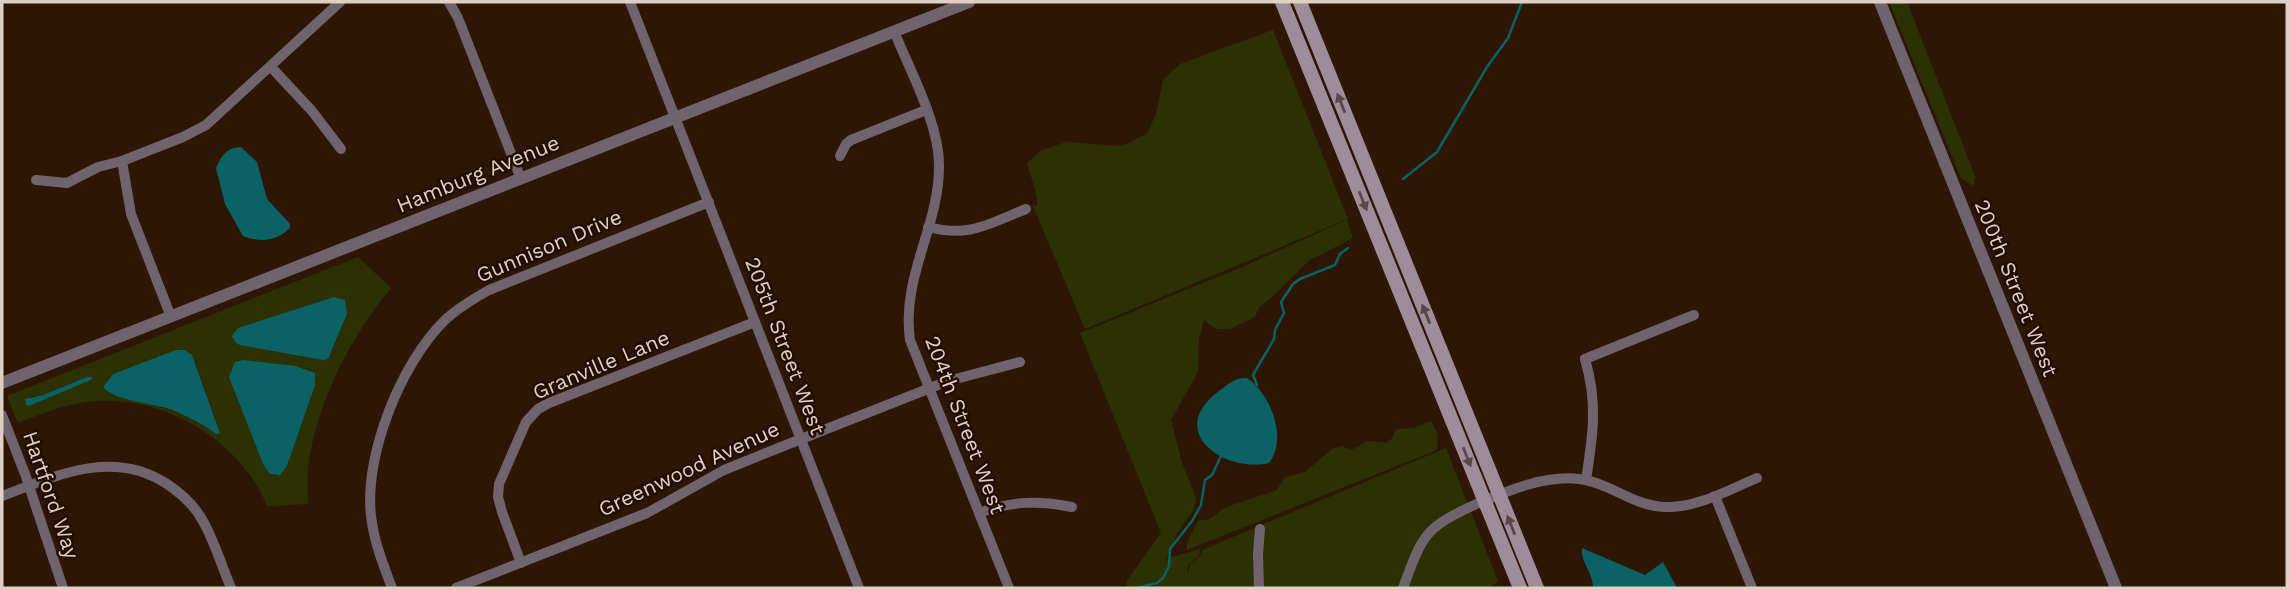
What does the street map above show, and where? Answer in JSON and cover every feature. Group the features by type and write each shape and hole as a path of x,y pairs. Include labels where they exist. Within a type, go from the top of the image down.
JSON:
{"main road":[{"path":"1282,2 1520,588"},
{"path":"1300,2 1537,588"}],"street":[{"path":"36,180 67,183 98,167 183,137 206,125 340,2"},
{"path":"449,2 458,18 521,178"},
{"path":"630,2 676,117"},
{"name":"Hamburg Avenue","path":"2,383 969,2"},
{"name":"200th Street West","path":"1880,2 2116,588"},
{"name":"204th Street West","path":"894,31 937,142 939,169 928,227 909,294 908,321 912,348 1009,588"},
{"path":"271,67 312,111 341,149"},
{"path":"840,156 851,140 926,110"},
{"name":"205th Street West","path":"676,117 859,588"},
{"path":"121,161 131,215 171,317"},
{"name":"Gunnison Drive","path":"392,588 372,527 372,467 384,425 407,373 431,336 460,308 489,290 709,202"},
{"path":"928,227 946,232 967,232 1026,209"},
{"path":"1586,480 1595,419 1585,359 1694,315"},
{"name":"Granville Lane","path":"521,563 502,512 498,490 505,466 530,416 550,403 755,322"},
{"name":"Greenwood Avenue","path":"456,588 647,513 724,470 928,389 971,374 1020,362"},
{"name":"Hartford Way","path":"2,415 63,588"},
{"path":"2,496 66,472 99,466 125,467 156,477 181,495 198,513 231,588"},
{"path":"1403,588 1430,532 1456,514 1546,480 1586,480 1652,506 1676,507 1715,496 1757,478"},
{"path":"1715,496 1752,588"},
{"path":"979,513 1020,501 1072,507"},
{"path":"1259,588 1260,529"}],"green space":[{"path":"1889,2 1907,2 1975,176 1974,186 1961,178"},
{"path":"1273,30 1348,219 1085,329 1033,206 1037,205 1036,195 1027,163 1042,150 1066,142 1121,146 1147,134 1156,114 1163,80 1180,64"},
{"path":"1347,220 1353,238 1310,260 1260,306 1255,317 1230,329 1216,329 1204,320 1199,339 1198,372 1171,420 1182,463 1196,498 1194,509 1177,534 1165,562 1168,558 1200,549 1199,555 1188,565 1187,576 1191,563 1200,556 1202,550 1446,448 1498,581 1489,588 1153,588 1160,573 1151,588 1126,588 1127,580 1161,533 1080,333 1240,268"},
{"path":"358,257 391,288 349,349 327,395 312,442 308,467 308,504 267,506 239,461 198,427 173,415 148,406 121,401 95,401 65,406 18,423 7,397","holes":["334,297 345,300 345,320 328,359 315,358 238,328","189,352 220,432 216,434 193,419 166,409 112,394 103,387 113,374","87,377 91,380 29,406 29,397 43,395","315,385 287,466 280,475 273,476"]},
{"path":"1431,421 1438,435 1437,450 1187,550 1187,543 1198,521 1209,519 1226,507 1277,490 1285,477 1305,472 1332,449 1342,446 1351,450 1368,441 1387,443 1396,429 1414,428"}],"water":[{"path":"241,147 257,162 267,199 290,224 290,228 274,238 256,240 243,236 225,204 216,168 225,153"},
{"path":"334,297 345,300 347,314 328,359 240,345 232,336 238,328"},
{"path":"176,350 185,350 192,355 220,433 216,434 172,410 116,396 103,387 113,374"},
{"path":"243,360 295,366 315,373 315,385 287,466 280,475 270,474 264,466 229,377 235,362"},
{"path":"92,377 91,380 26,405 25,399 43,395"},
{"path":"1247,378 1263,395 1274,418 1277,442 1269,463 1235,462 1207,446 1199,434 1197,421 1204,406 1232,382"},
{"path":"1582,548 1645,575 1663,562 1677,588 1593,588"}],"waterway":[{"path":"1403,179 1437,152 1487,67 1508,38 1522,2"},
{"path":"1257,385 1253,375 1274,339 1275,330 1284,313 1281,302 1293,284 1335,265 1340,254 1348,248"},
{"path":"1137,588 1157,583 1163,578 1169,566 1170,549 1201,505 1205,480 1212,475 1221,456"}]}
